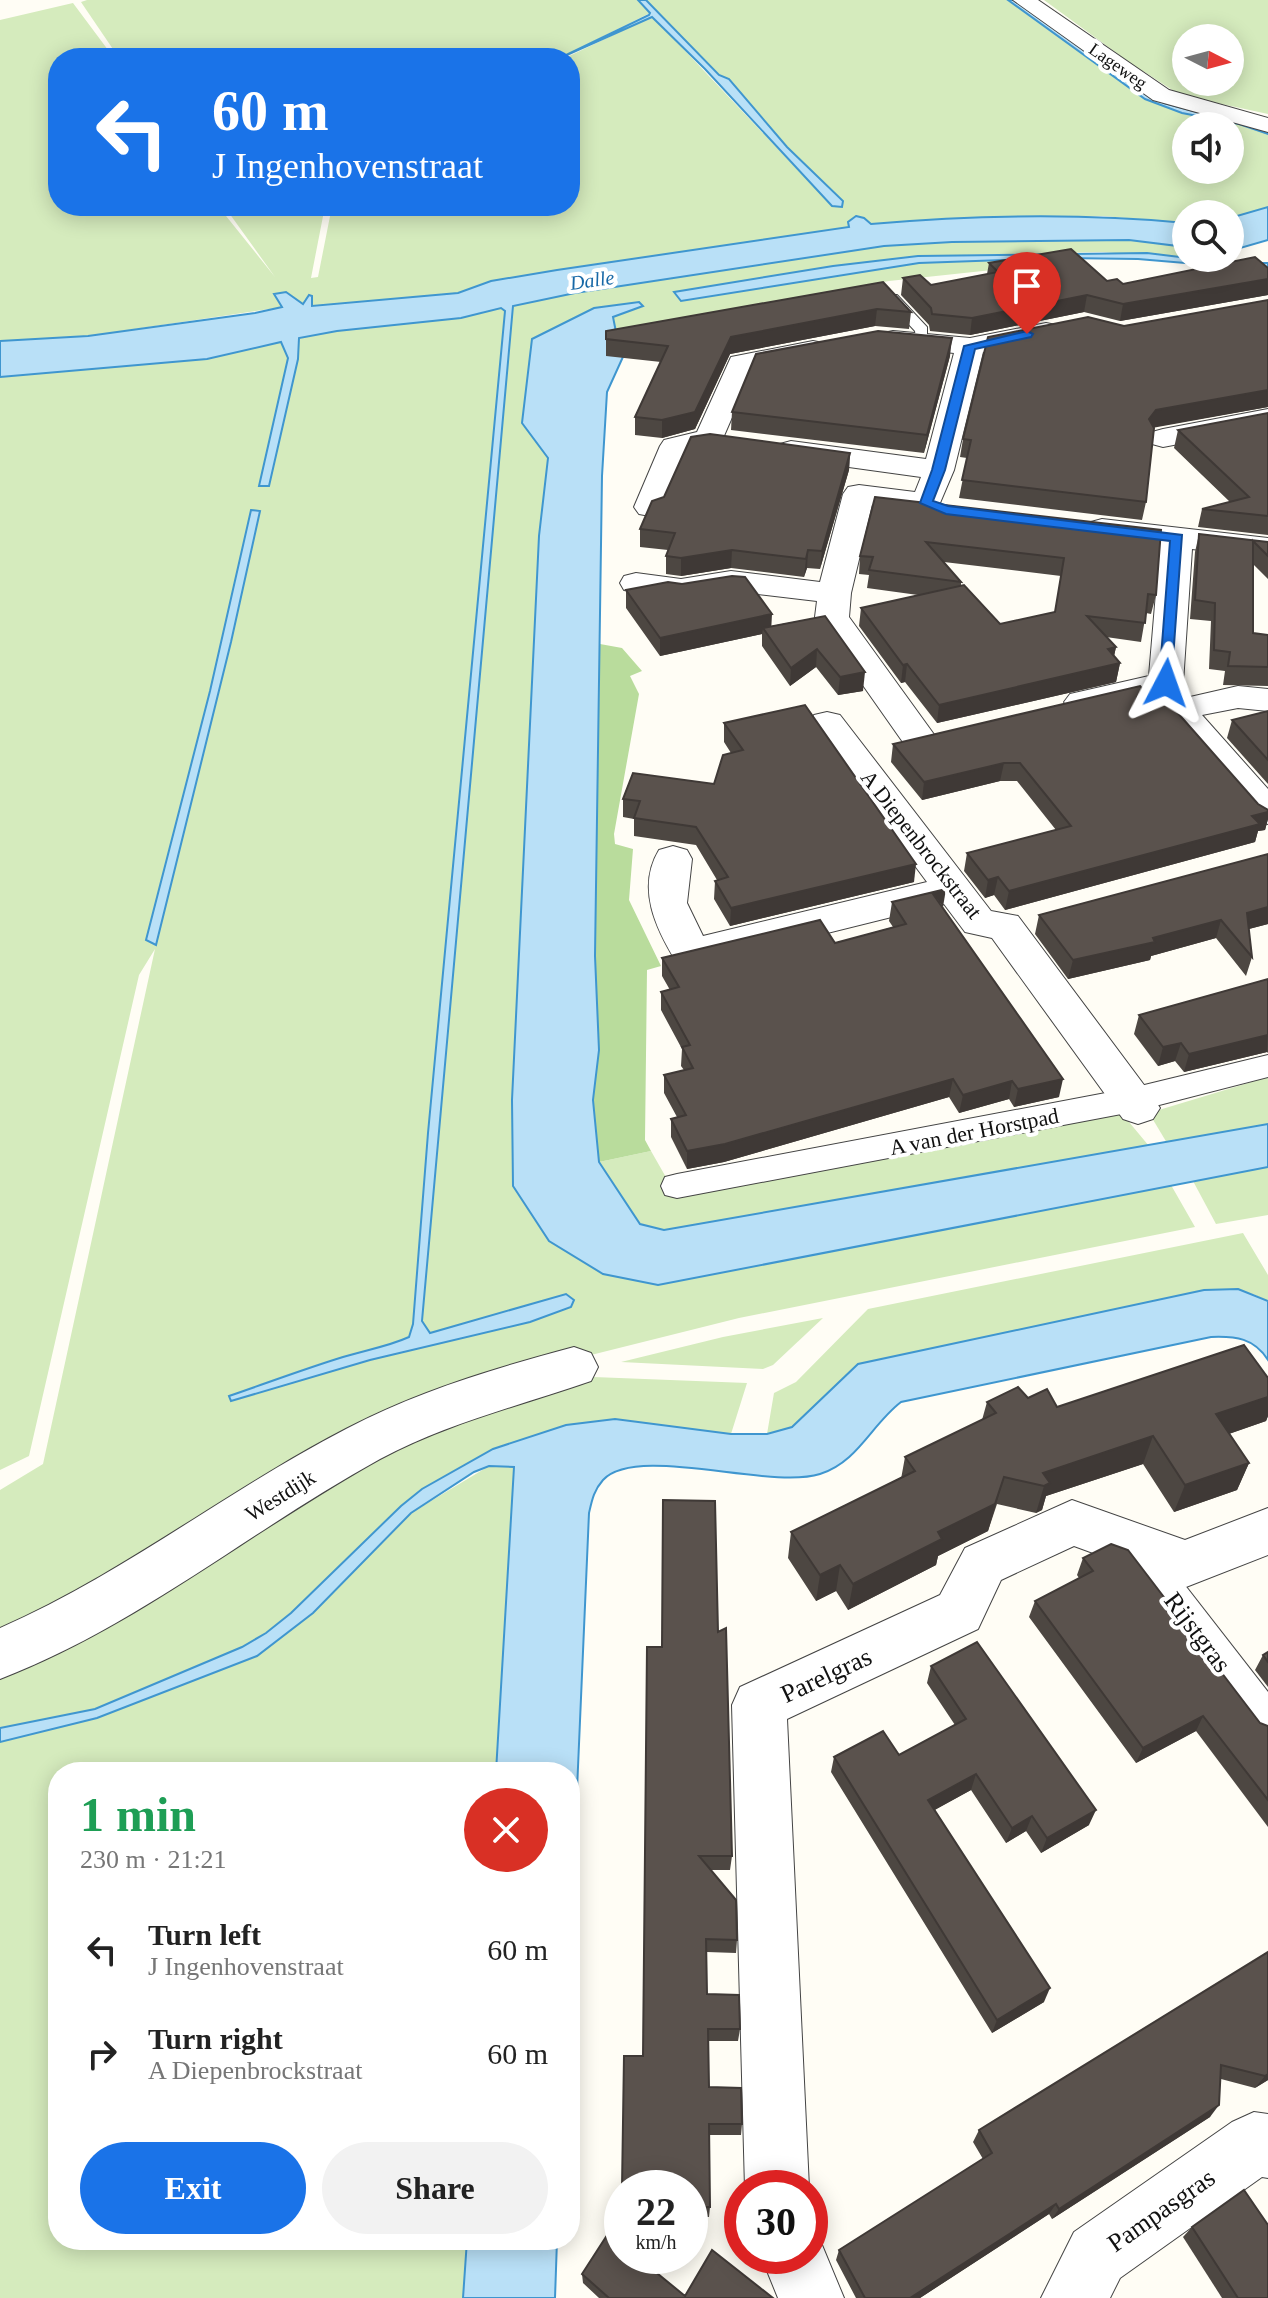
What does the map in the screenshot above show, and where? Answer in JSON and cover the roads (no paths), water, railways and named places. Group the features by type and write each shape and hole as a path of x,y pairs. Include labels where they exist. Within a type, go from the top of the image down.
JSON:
{"street":[{"name":"Lageweg","path":"1024,0 1161,95 1268,125"},
{"path":"709,439 741,363 876,337 970,346 1071,326"},
{"path":"926,503 939,470 970,346"},
{"path":"1163,438 1268,418"},
{"path":"650,507 675,446 709,439 939,470"},
{"path":"855,758 936,736 832,617 834,593 859,494 926,503 961,512"},
{"path":"1069,525 1268,548"},
{"path":"1177,537 1172,697 1268,812"},
{"path":"636,583 681,589 731,581 834,593"},
{"path":"1043,712 1172,697 1268,700"},
{"name":"A Diepenbrockstraat","path":"827,723 979,923 1004,926 1135,1104"},
{"path":"673,859 667,903 691,953 953,889"},
{"path":"1004,926 1048,914"},
{"name":"A van der Horstpad","path":"677,1186 1135,1104 1268,1066"},
{"name":"Westdijk","path":"0,1654 46,1636 142,1583 363,1444 436,1411 574,1367"},
{"name":"Parelgras","path":"776,2170 759,1705 959,1612 983,1564 1072,1523 1186,1564 1268,1531"},
{"name":"Rijstgras","path":"1129,1541 1268,1724"},
{"name":"Pampasgras","path":"1074,2298 1097,2255 1254,2144 1268,2146"},
{"path":"801,2274 811,2298"}],"lane":[{"path":"880,286 922,330 922,342"}],"water":[{"path":"638,0 646,0 719,75 729,79 787,147 843,201 842,207 832,206 705,69 652,17 580,49 650,13"},
{"path":"1008,0 1014,0 1164,103 1197,112 1179,112 1145,99"},
{"path":"1244,125 1268,131 1268,134 1244,126"},
{"path":"1268,207 1268,240 1244,247 1244,214"},
{"name":"Dalle","path":"856,216 871,224 1028,216 1172,222 1172,245 1129,240 884,246 575,293 513,306 422,1321 430,1333 566,1294 574,1300 571,1307 530,1322 370,1360 231,1401 229,1396 409,1337 413,1324 505,311 501,308 461,318 299,338 298,359 269,486 259,486 288,358 281,342 207,359 0,377 0,341 88,336 255,313 282,307 274,294 286,292 303,304 309,295 312,296 312,306 458,293 491,281 849,227 848,222"},
{"path":"1147,253 1172,256 1172,262 1063,258 919,263 681,301 674,292 833,266 918,256"},
{"path":"1244,263 1268,263 1268,270 1244,268"},
{"path":"639,302 643,306 613,317 616,332 627,348 607,392 602,476 595,956 599,1050 593,1100 599,1162 640,1224 664,1230 1268,1124 1268,1167 658,1285 603,1274 549,1241 513,1186 512,1100 539,536 548,458 522,423 532,339 594,308"},
{"path":"251,510 260,511 156,945 146,940 210,691"},
{"path":"1238,1289 1268,1301 1268,1360 1257,1347 1244,1340 1211,1337 901,1402 844,1461 820,1474 769,1477 673,1466 644,1466 620,1470 603,1480 595,1491 589,1513 578,1762 497,1762 514,1467 489,1466 474,1472 411,1513 313,1613 257,1656 97,1718 0,1742 0,1728 95,1709 242,1647 266,1633 291,1613 401,1506 422,1489 493,1449 566,1425 615,1419 731,1434 767,1434 792,1427 858,1364 1204,1290"},
{"path":"466,2250 557,2250 555,2298 463,2298"}]}
